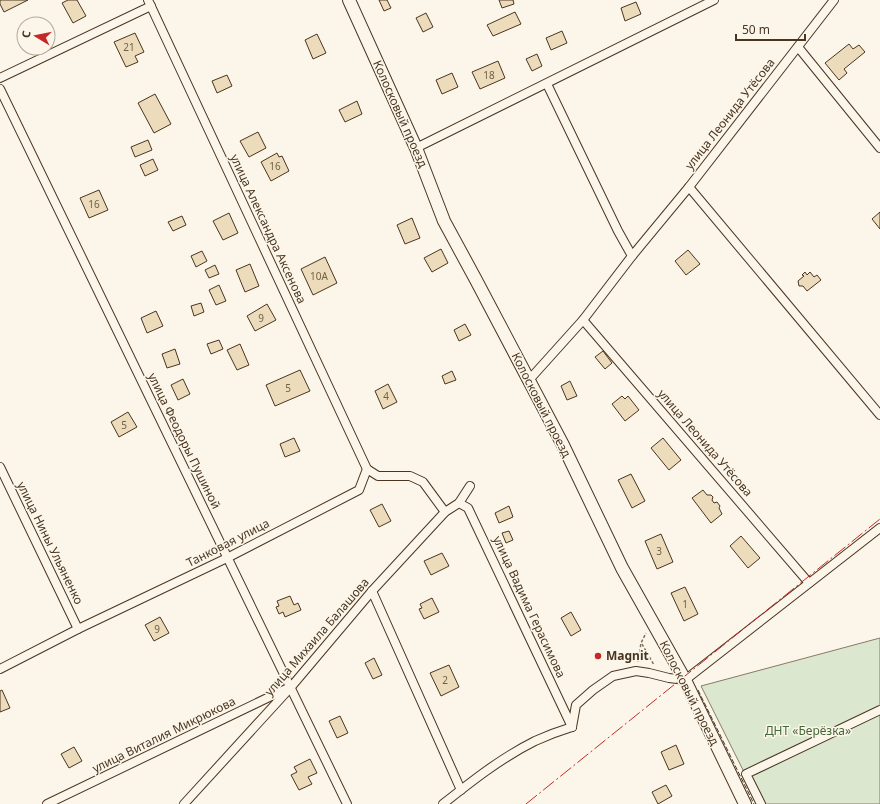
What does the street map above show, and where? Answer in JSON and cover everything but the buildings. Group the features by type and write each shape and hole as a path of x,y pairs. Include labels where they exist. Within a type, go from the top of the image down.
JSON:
{"street":[{"name":"Колосковый проезд","path":"349,0 416,148 444,221 563,445 622,568 685,680 746,804"},
{"path":"416,148 714,0"},
{"name":"улица Леонида Утёсова","path":"529,380 583,320 632,256 689,187 834,0"},
{"path":"0,78 150,3"},
{"name":"улица Александра Аксенова","path":"150,3 367,469"},
{"path":"798,47 880,148"},
{"path":"547,84 618,231 632,256"},
{"name":"улица Феодоры Пушиной","path":"0,89 347,804"},
{"name":"улица Леонида Утёсова","path":"689,187 880,414"},
{"name":"улица Леонида Утёсова","path":"583,320 809,583"},
{"name":"улица Нины Ульяненко","path":"0,467 78,629"},
{"path":"367,469 378,476 410,476 423,482 445,512"},
{"name":"Танковая улица","path":"0,669 78,629 227,558 359,490 367,469"},
{"name":"улица Михаила Балашова","path":"184,804 291,687 372,591 445,512 459,503 470,486"},
{"name":"улица Вадима Герасимова","path":"459,503 468,508 572,726"},
{"path":"443,804 506,757 536,741 572,726 576,705 593,690 613,676 636,671 685,680 880,528"},
{"path":"372,591 461,790"},
{"name":"улица Виталия Микрюкова","path":"47,804 291,687"},
{"path":"761,804 746,774 880,710"}],"path":[{"path":"636,671 641,643 652,620"},
{"path":"641,643 660,675"}],"green space":[{"name":"ДНТ «Берёзка»","path":"880,638 880,804 760,804 701,686"}],"fence":[{"path":"698,690 754,804"}],"power":[{"path":"526,804 880,519"}],"place":[{"name":"Magnit","path":"598,656"}]}
